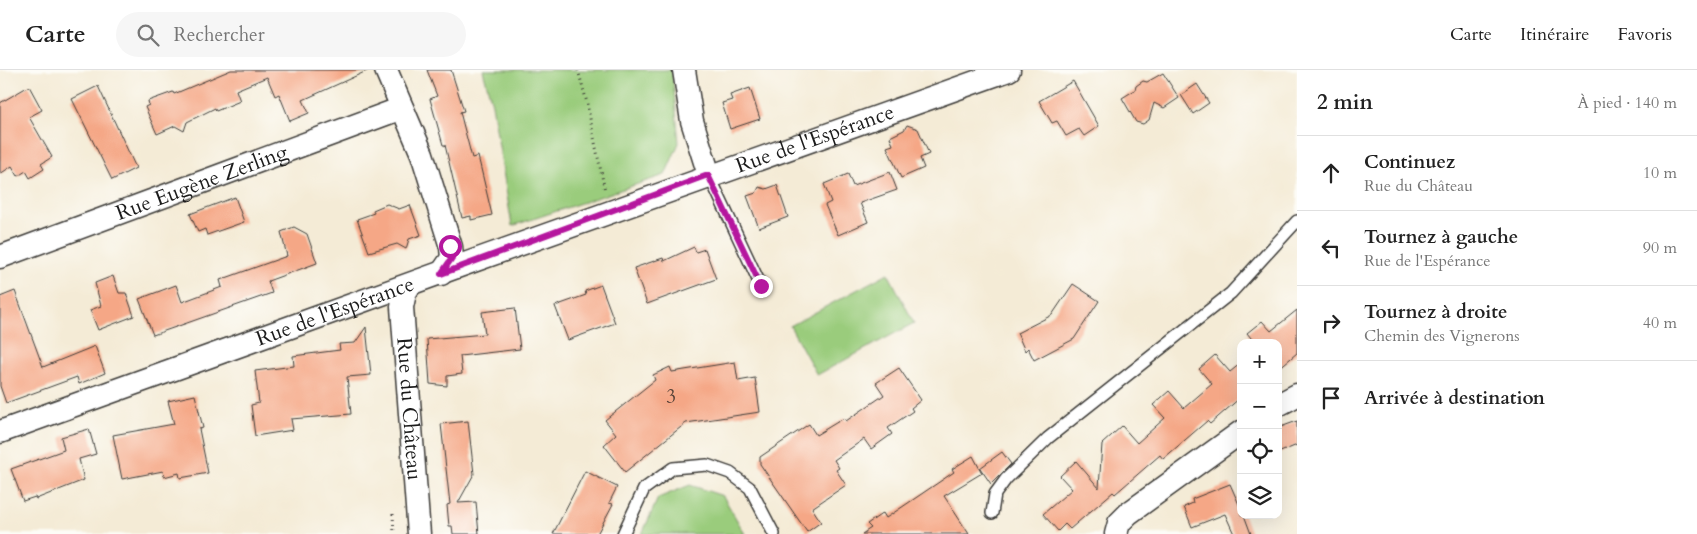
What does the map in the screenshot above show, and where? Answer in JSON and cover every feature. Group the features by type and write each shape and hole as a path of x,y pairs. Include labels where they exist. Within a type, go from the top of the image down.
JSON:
{"street":[{"path":"386,70 422,154 452,254 450,263 441,274"},
{"path":"684,70 692,121 708,175"},
{"name":"Rue de l'Espérance","path":"0,432 441,274 708,175 1009,70"},
{"name":"Rue Eugène Zerling","path":"0,256 402,108"},
{"name":"Rue du Château","path":"410,285 405,293 402,307 420,534"},
{"path":"1282,402 1297,395"},
{"path":"1116,534 1119,523 1129,513 1237,435"}],"lane":[{"path":"708,175 761,286"},
{"path":"992,513 996,494 1006,479 1048,438 1231,293 1297,221"},
{"path":"623,534 644,489 673,468 707,465 730,473 750,488 774,534"}],"path":[{"path":"578,70 611,211"}],"green space":[{"path":"483,70 672,70 679,143 665,175 512,226 492,104"},
{"path":"888,273 914,323 817,375 790,326"},
{"path":"690,485 723,496 745,534 642,534 658,498"}],"building":[{"path":"231,70 369,70 303,100 309,113 290,121 279,94 275,96 267,77 236,90 240,101 216,111 215,108 187,122 184,131 175,126 157,134 145,107 149,105 148,101 173,92 174,94"},
{"path":"427,70 451,70 464,111 460,112 472,158 478,156 492,215 471,220 471,216 462,218 445,145 443,145 430,99 437,96"},
{"path":"1163,73 1179,98 1164,108 1154,103 1149,120 1143,124 1136,122 1122,98 1135,90 1136,86 1143,81 1147,82"},
{"path":"1073,81 1099,126 1084,136 1079,129 1066,136 1057,121 1052,123 1039,101"},
{"path":"1197,84 1209,103 1193,114 1181,95"},
{"path":"29,86 42,110 29,117 52,157 41,164 44,169 30,178 26,171 18,176 12,166 0,174 0,103"},
{"path":"98,86 136,168 112,180 72,99"},
{"path":"750,88 760,119 730,129 722,103 732,100 730,95"},
{"path":"907,125 918,129 929,154 920,158 924,168 901,178 887,147 893,145 890,137 904,130"},
{"path":"890,172 897,190 860,203 868,222 838,235 825,205 831,202 824,184 848,174 853,186"},
{"path":"777,185 788,217 759,228 747,196 756,193 759,187 766,189"},
{"path":"235,197 244,222 207,235 205,229 198,232 190,214"},
{"path":"387,204 399,209 410,205 421,235 409,239 406,249 397,244 369,252 357,219 374,213 373,210"},
{"path":"294,227 307,234 317,263 268,281 272,293 153,335 139,299 176,285 182,302 222,287 220,280 287,256 281,232"},
{"path":"694,247 696,252 705,249 716,279 647,304 634,268 663,258 664,261"},
{"path":"113,276 119,293 126,293 134,316 98,330 90,310 101,306 95,283"},
{"path":"1073,284 1099,301 1074,339 1034,360 1028,348 1025,351 1017,333 1052,315"},
{"path":"601,285 615,323 568,340 555,306 586,295 585,291"},
{"path":"15,291 43,367 95,346 105,373 79,384 77,377 6,403 0,386 0,297"},
{"path":"515,308 520,349 460,356 462,374 447,376 447,386 430,384 427,339 485,334 482,312"},
{"path":"1297,310 1297,353 1282,366 1282,339 1252,339 1247,333 1262,321 1271,331"},
{"path":"366,327 371,375 347,377 351,414 291,419 293,430 255,436 251,405 259,403 255,371 294,366 293,356 340,350 339,344 355,343"},
{"path":"1215,355 1230,372 1237,366 1237,400 1210,424 1207,421 1163,459 1160,455 1115,494 1113,492 1070,529 1065,524 1058,531 1043,514 1072,489 1060,476 1076,461 1099,488 1102,444 1122,426 1137,443 1165,418 1153,405 1169,391 1184,408 1212,384 1199,369"},
{"path":"735,362 738,381 755,378 760,412 686,423 625,472 604,445 616,434 605,420 655,380 653,375 670,367 672,372"},
{"path":"899,368 921,400 911,408 913,411 888,428 892,434 871,449 864,439 834,460 839,468 836,470 846,485 812,508 821,522 807,532 760,464 760,457 809,424 816,435 844,418 846,421 884,395 876,383"},
{"path":"195,395 203,428 199,429 208,473 180,478 179,473 164,477 163,471 122,479 113,435 174,424 168,401"},
{"path":"468,421 474,474 458,503 476,502 479,534 453,534 452,526 449,526 447,505 450,504 441,424"},
{"path":"1297,421 1297,445 1282,451 1282,429 1282,427"},
{"path":"89,429 96,454 79,459 84,480 36,499 35,497 23,501 11,469 64,450 61,437"},
{"path":"1002,452 1011,464 991,484 980,468"},
{"path":"973,456 982,473 944,496 969,534 862,534 871,528 867,524 883,513 886,518 954,472 952,469"},
{"path":"585,471 617,487 609,503 613,504 597,534 553,534"},
{"path":"1230,484 1237,500 1237,519 1245,519 1251,534 1234,534 1225,514 1192,527 1184,507 1193,503 1192,499"}],"route":[{"path":"450,246 452,258 447,268 441,274 708,175 728,212 761,286"}]}
